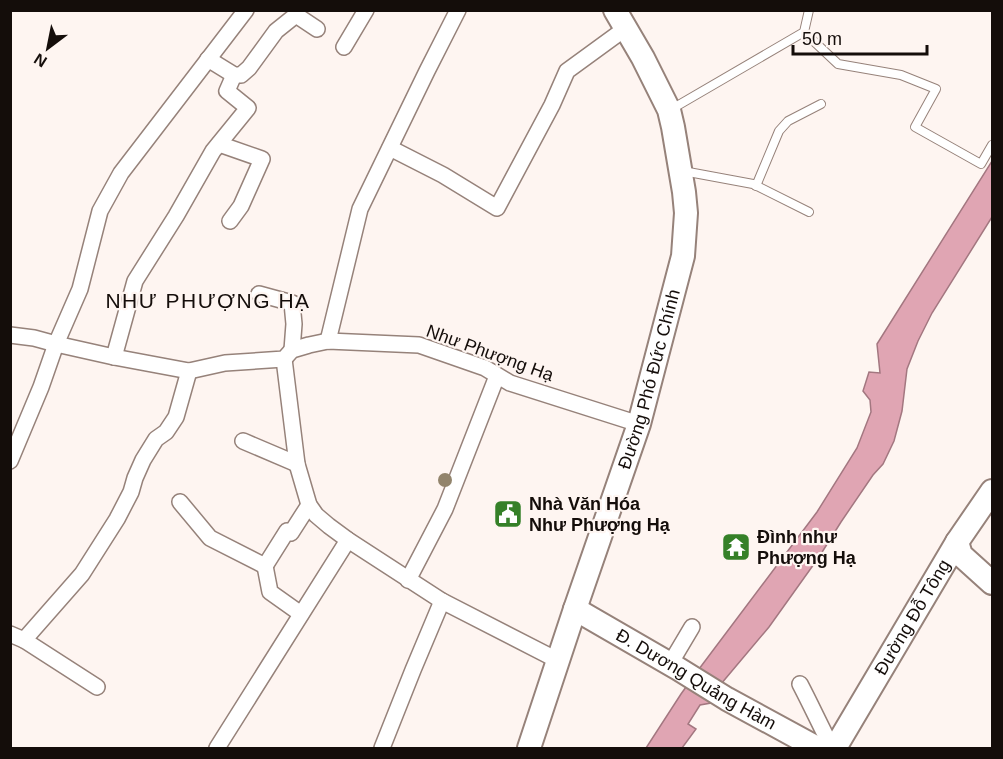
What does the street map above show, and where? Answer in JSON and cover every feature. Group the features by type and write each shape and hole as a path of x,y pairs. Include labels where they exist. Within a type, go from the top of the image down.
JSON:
{"main road":[{"name":"Đường Phó Đức Chính","path":"529,748 639,424 683,256 686,213 681,171 669,110 621,19"},
{"name":"Đường Đỗ Tông","path":"834,748 957,542 993,491"},
{"path":"957,542 961,555 993,584"},
{"name":"Đ. Dương Quảng Hàm","path":"575,609 727,699 817,748"}],"street":[{"path":"10,462 80,289 99,211 121,173 246,10"},
{"path":"345,47 366,10"},
{"path":"328,341 360,209 458,10"},
{"path":"208,59 234,75 241,75 249,68 276,31 296,15 317,29"},
{"path":"390,148 443,175 497,208 543,122 567,71 621,19"},
{"path":"114,357 135,281 146,271 213,151 248,108 227,91 234,75"},
{"path":"219,144 262,159 241,206 230,221"},
{"path":"260,294 292,303 294,324 288,355 297,464 309,505 316,515 348,540 442,601 559,661"},
{"name":"Như Phượng Hạ","path":"10,335 189,371 225,363 288,355 309,345 328,341 420,345 485,368 510,383 639,424"},
{"path":"97,687 17,637 82,574 117,519 131,492 143,460 156,439 166,432 176,417 189,371"},
{"path":"408,580 445,508 497,376"},
{"path":"243,441 297,464"},
{"path":"180,502 210,538 265,566"},
{"path":"301,614 270,592 265,566 287,531 291,533 309,505"},
{"path":"217,748 348,540"},
{"path":"382,748 442,601"},
{"path":"673,666 692,627"},
{"path":"800,684 834,748"}],"lane":[{"path":"669,110 804,32 809,10"},
{"path":"804,32 838,64 901,75 936,89 915,127 981,164 993,145"},
{"path":"756,186 779,131 788,122 821,104"},
{"path":"681,171 756,186 809,212"}],"shaded area":[{"path":"992,161 992,217 932,313 918,341 907,369 902,411 894,441 883,464 873,475 769,627 721,684 711,703 700,705 688,724 696,729 682,748 646,748 699,669 817,512 857,448 871,412 870,400 863,391 869,372 880,373 877,344"}],"place":[{"name":"Nhà Văn Hóa Như Phượng Hạ","path":"508,514"},
{"name":"Đình như Phượng Hạ","path":"736,547"}],"district":[{"name":"NHƯ PHƯỢNG HẠ","path":"208,301"}]}
